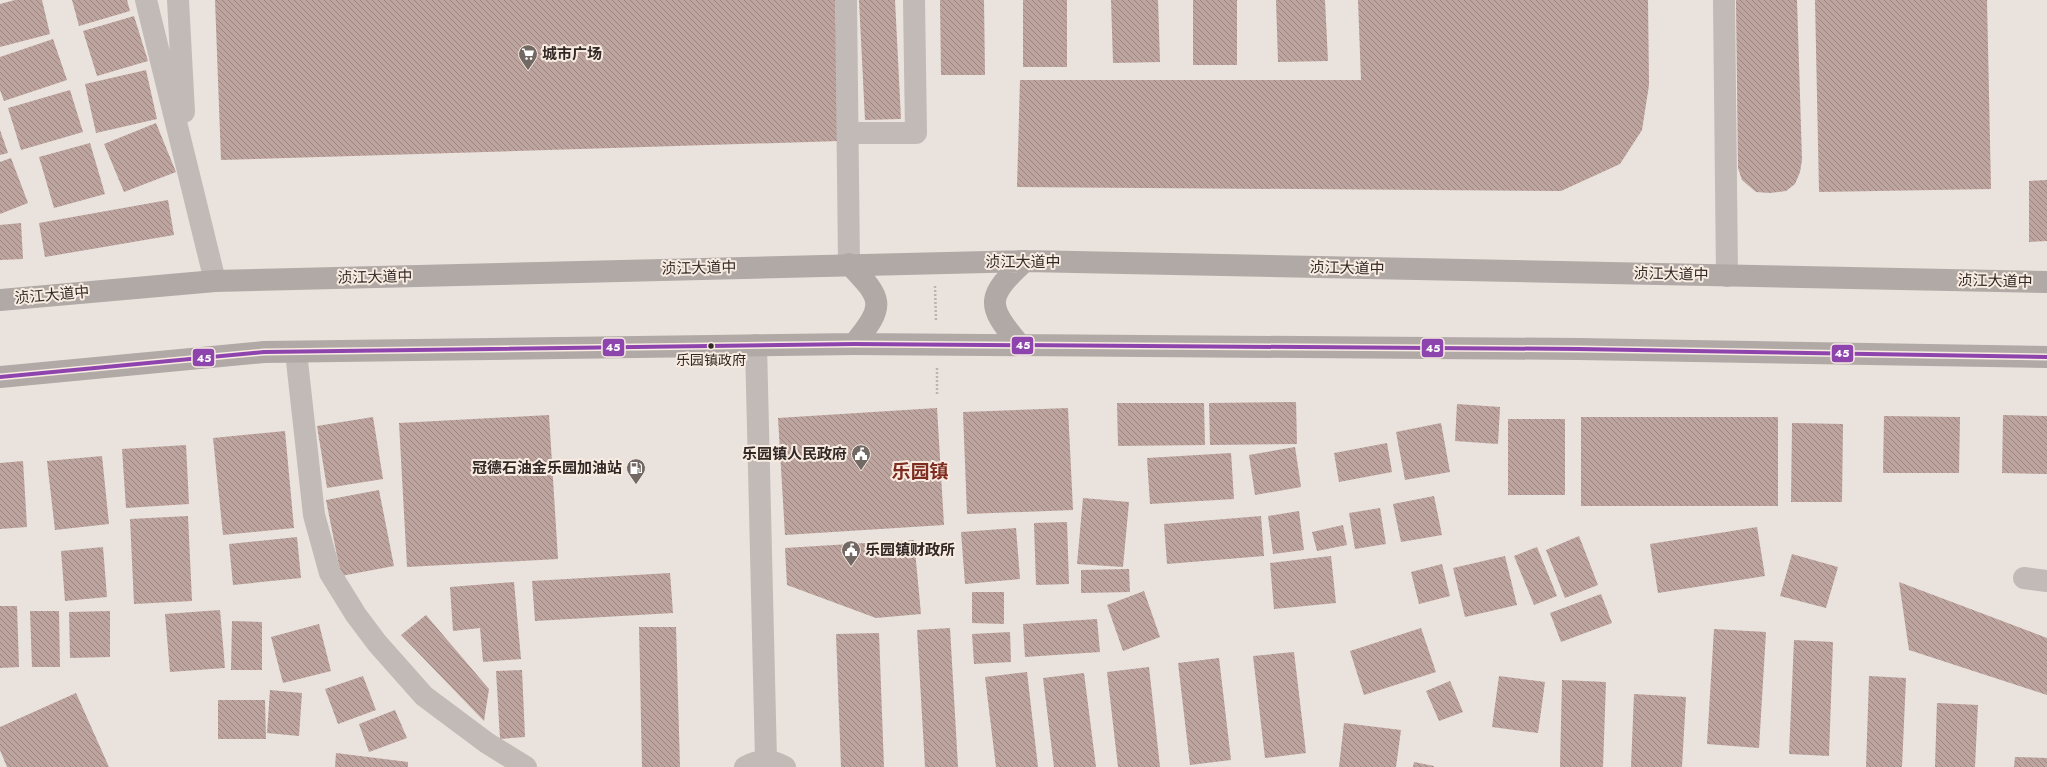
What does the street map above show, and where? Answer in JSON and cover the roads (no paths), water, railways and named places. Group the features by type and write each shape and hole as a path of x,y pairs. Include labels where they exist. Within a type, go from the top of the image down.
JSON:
{"main road":[{"name":"浈江大道中","path":"0,300 215,281 849,264 1025,261 2047,282"},
{"path":"1019,344 999,320 995,303 998,288 1025,261"},
{"path":"849,264 872,289 877,302 877,309 872,321 854,344"},
{"path":"0,377 264,352 854,344 1579,349 2047,357"}],"street":[{"path":"146,0 215,281"},
{"path":"178,0 187,163"},
{"path":"846,0 849,264"},
{"path":"848,133 916,133 914,0"},
{"path":"1724,0 1727,276"},
{"path":"745,767 753,762 775,764 756,345"},
{"path":"296,352 314,515 330,573 356,615 377,643 424,696 487,743 526,767"},
{"path":"2024,578 2047,581"}],"place":[{"name":"城市广场","path":"528,71"},
{"name":"乐园镇政府","path":"711,346"},
{"name":"乐园镇人民政府","path":"861,471"},
{"name":"冠德石油金乐园加油站","path":"636,485"},
{"name":"乐园镇财政所","path":"851,567"}],"district":[{"name":"乐园镇","path":"920,471"}]}
